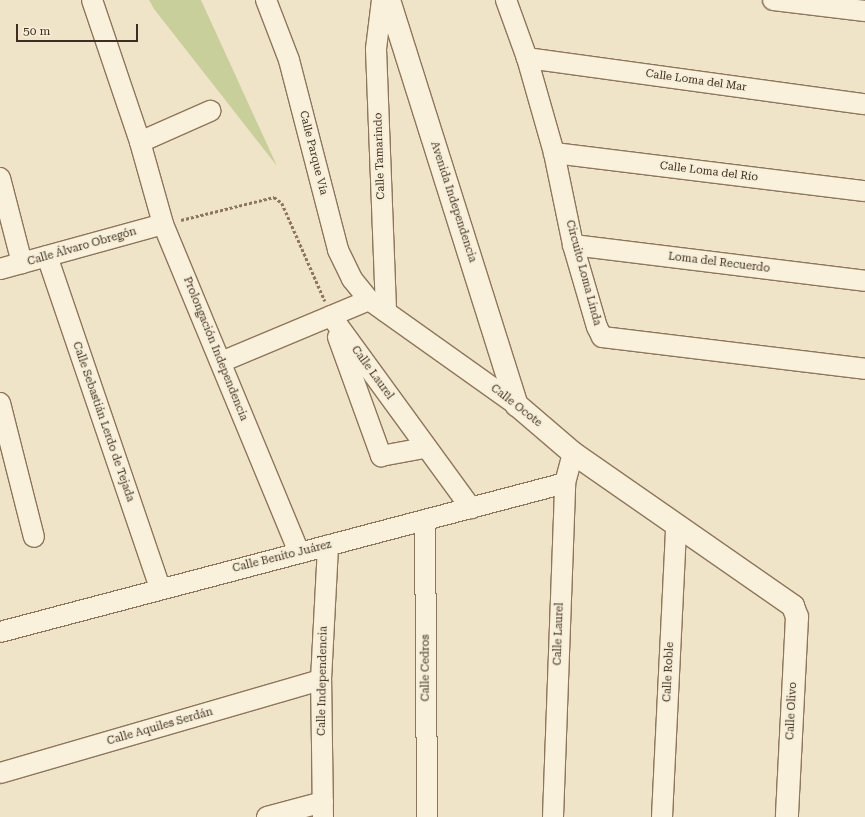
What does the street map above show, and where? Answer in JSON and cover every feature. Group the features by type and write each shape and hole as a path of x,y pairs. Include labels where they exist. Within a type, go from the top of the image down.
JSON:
{"street":[{"name":"Prolongación Independencia","path":"92,0 140,142 163,224 299,553"},
{"name":"Calle Parque Vía","path":"266,0 288,60 338,250 352,279 369,300"},
{"name":"Calle Tamarindo","path":"382,0 376,49 386,312"},
{"name":"Avenida Independencia","path":"389,0 517,405"},
{"name":"Circuito Loma Linda","path":"506,0 527,58 554,153 573,245 597,327 602,337 865,370"},
{"path":"773,0 865,11"},
{"name":"Calle Loma del Mar","path":"527,58 865,104"},
{"path":"140,142 210,111"},
{"name":"Calle Loma del Río","path":"554,153 865,191"},
{"path":"0,178 22,263"},
{"name":"Calle Álvaro Obregón","path":"0,269 163,224"},
{"name":"Loma del Recuerdo","path":"573,245 865,281"},
{"name":"Calle Sebastián Lerdo de Tejada","path":"47,256 160,588"},
{"path":"221,362 369,300"},
{"name":"Calle Ocote","path":"369,300 517,405 573,453 676,527 793,606"},
{"path":"331,316 381,456 424,448"},
{"name":"Calle Laurel","path":"331,316 424,448 471,508"},
{"path":"0,403 34,537"},
{"name":"Calle Laurel","path":"552,817 565,483 573,453"},
{"name":"Calle Benito Juárez","path":"0,632 160,588 328,546 565,483"},
{"name":"Calle Cedros","path":"425,520 427,817"},
{"name":"Calle Roble","path":"662,817 676,527"},
{"name":"Calle Independencia","path":"323,809 321,680 328,546"},
{"name":"Calle Olivo","path":"787,817 797,617 793,606"},
{"name":"Calle Aquiles Serdán","path":"0,774 321,680"},
{"path":"267,817 323,809"}],"path":[{"path":"163,224 274,197 282,202 331,316"}],"green space":[{"path":"149,0 201,0 277,166 154,9"}]}
